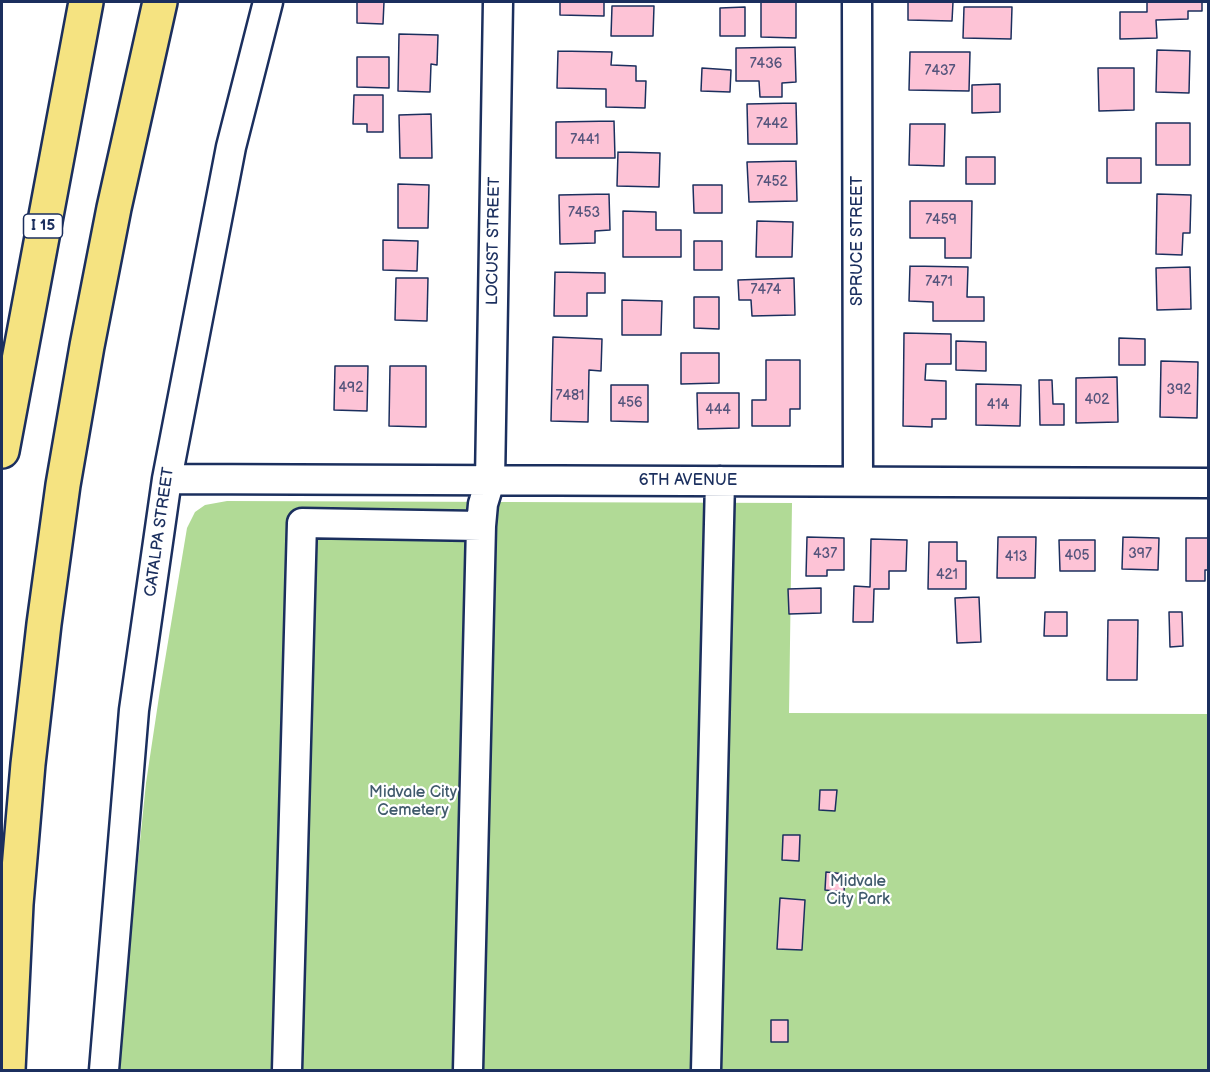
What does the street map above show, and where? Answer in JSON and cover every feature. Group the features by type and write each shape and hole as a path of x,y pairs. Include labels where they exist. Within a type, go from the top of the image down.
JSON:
{"highway":[{"name":"I 15","path":"2,451 86,2"},
{"path":"8,1071 16,904 28,764 63,485 87,346 160,2"},
{"path":"147,57 165,2"}],"street":[{"name":"CATALPA STREET","path":"104,1071 134,710 167,479 231,147 268,2"},
{"name":"LOCUST STREET","path":"468,1071 481,526 483,504 490,481 498,2"},
{"name":"SPRUCE STREET","path":"857,2 858,481"},
{"name":"6TH AVENUE","path":"167,479 1209,483"},
{"path":"706,1071 720,481"},
{"path":"287,1071 302,523 481,526"}],"green space":[{"path":"227,501 792,503 789,713 1208,714 1208,1070 119,1070 146,783 187,528 195,512 205,505"}],"building":[{"path":"357,2 384,2 383,24 357,23"},
{"path":"560,2 604,2 604,16 560,15"},
{"path":"761,2 796,2 796,38 761,37"},
{"path":"908,2 953,2 952,21 908,20"},
{"path":"1147,2 1202,2 1202,11 1188,11 1188,19 1156,20 1157,38 1120,39 1120,12 1147,12"},
{"path":"612,6 654,6 653,36 611,36"},
{"path":"745,7 745,36 720,36 720,8"},
{"path":"964,7 1012,7 1011,39 963,38"},
{"path":"399,34 438,35 437,65 431,64 430,92 398,91"},
{"path":"795,47 796,82 782,83 782,97 760,97 759,81 736,81 736,48"},
{"path":"1157,50 1190,51 1189,93 1156,92"},
{"path":"558,51 612,52 611,65 636,66 636,81 646,81 645,108 606,107 606,89 557,88"},
{"path":"910,52 970,52 969,91 909,90"},
{"path":"357,57 389,57 389,88 357,87"},
{"path":"702,68 731,70 730,92 701,91"},
{"path":"1098,68 1134,68 1134,110 1099,111"},
{"path":"1000,84 1000,112 972,113 972,85"},
{"path":"354,95 383,95 383,132 367,132 367,124 353,124"},
{"path":"796,103 797,144 748,144 747,104"},
{"path":"431,114 432,158 400,158 399,115"},
{"path":"614,121 615,158 556,158 556,122"},
{"path":"1156,123 1190,123 1190,165 1156,165"},
{"path":"910,124 945,124 944,166 909,165"},
{"path":"618,152 660,153 659,187 617,186"},
{"path":"966,157 995,157 995,184 966,184"},
{"path":"1107,158 1141,158 1141,183 1107,183"},
{"path":"796,161 797,201 749,202 747,162"},
{"path":"398,184 429,185 428,228 398,228"},
{"path":"693,185 722,185 722,213 694,213"},
{"path":"609,194 610,230 595,231 595,243 560,244 559,195"},
{"path":"1157,194 1191,195 1190,233 1183,233 1182,255 1156,254"},
{"path":"910,201 972,201 971,258 945,258 945,238 910,238"},
{"path":"623,211 656,212 656,230 681,230 681,257 623,257"},
{"path":"757,221 793,222 792,257 756,257"},
{"path":"383,240 418,241 417,271 383,270"},
{"path":"694,241 722,241 722,270 694,270"},
{"path":"910,266 968,267 967,297 984,297 984,321 933,321 933,302 909,301"},
{"path":"1190,267 1191,309 1157,310 1156,268"},
{"path":"555,272 605,273 605,293 587,293 587,316 554,316"},
{"path":"396,278 428,278 427,321 395,320"},
{"path":"794,278 795,315 752,316 751,300 739,300 738,280"},
{"path":"694,297 719,297 719,329 694,328"},
{"path":"622,300 662,301 661,335 622,335"},
{"path":"904,333 951,334 951,364 926,364 925,380 946,381 946,419 932,419 932,427 903,426"},
{"path":"553,337 602,339 601,371 589,370 588,422 551,421"},
{"path":"1119,338 1145,339 1145,365 1119,365"},
{"path":"956,341 986,342 986,371 956,370"},
{"path":"681,353 719,353 719,383 681,384"},
{"path":"766,360 800,360 800,409 790,409 790,426 752,426 752,400 766,400"},
{"path":"1161,361 1198,362 1197,418 1160,417"},
{"path":"335,366 368,366 367,411 334,410"},
{"path":"390,366 426,366 426,427 389,426"},
{"path":"1117,377 1118,422 1076,423 1076,378"},
{"path":"1039,380 1052,380 1053,404 1064,404 1064,425 1040,425"},
{"path":"976,384 1021,385 1020,426 976,425"},
{"path":"611,385 648,385 648,422 611,421"},
{"path":"697,393 739,393 739,428 698,429"},
{"path":"807,537 844,538 844,570 827,570 827,576 806,576"},
{"path":"998,537 1036,537 1035,578 997,578"},
{"path":"1123,537 1159,538 1158,570 1122,569"},
{"path":"1186,538 1208,538 1208,570 1205,570 1205,581 1186,581"},
{"path":"871,539 907,540 906,571 889,571 889,589 874,589 873,622 853,622 854,586 870,587"},
{"path":"1059,540 1095,540 1095,571 1060,571"},
{"path":"929,542 957,542 957,561 966,561 966,589 928,589"},
{"path":"821,588 821,613 789,614 788,589"},
{"path":"979,597 981,642 957,643 955,598"},
{"path":"1045,612 1067,612 1067,636 1044,636"},
{"path":"1169,612 1182,612 1183,646 1170,647"},
{"path":"1108,620 1138,620 1137,680 1107,680"},
{"path":"820,790 837,790 835,811 819,810"},
{"path":"783,835 800,835 799,861 782,860"},
{"path":"826,872 845,874 844,892 825,890"},
{"path":"780,898 805,900 802,950 777,949"},
{"path":"771,1020 788,1020 788,1042 771,1042"}],"park label":[{"name":"Midvale City Cemetery","path":"413,802"},
{"name":"Midvale City Park","path":"858,891"}]}
